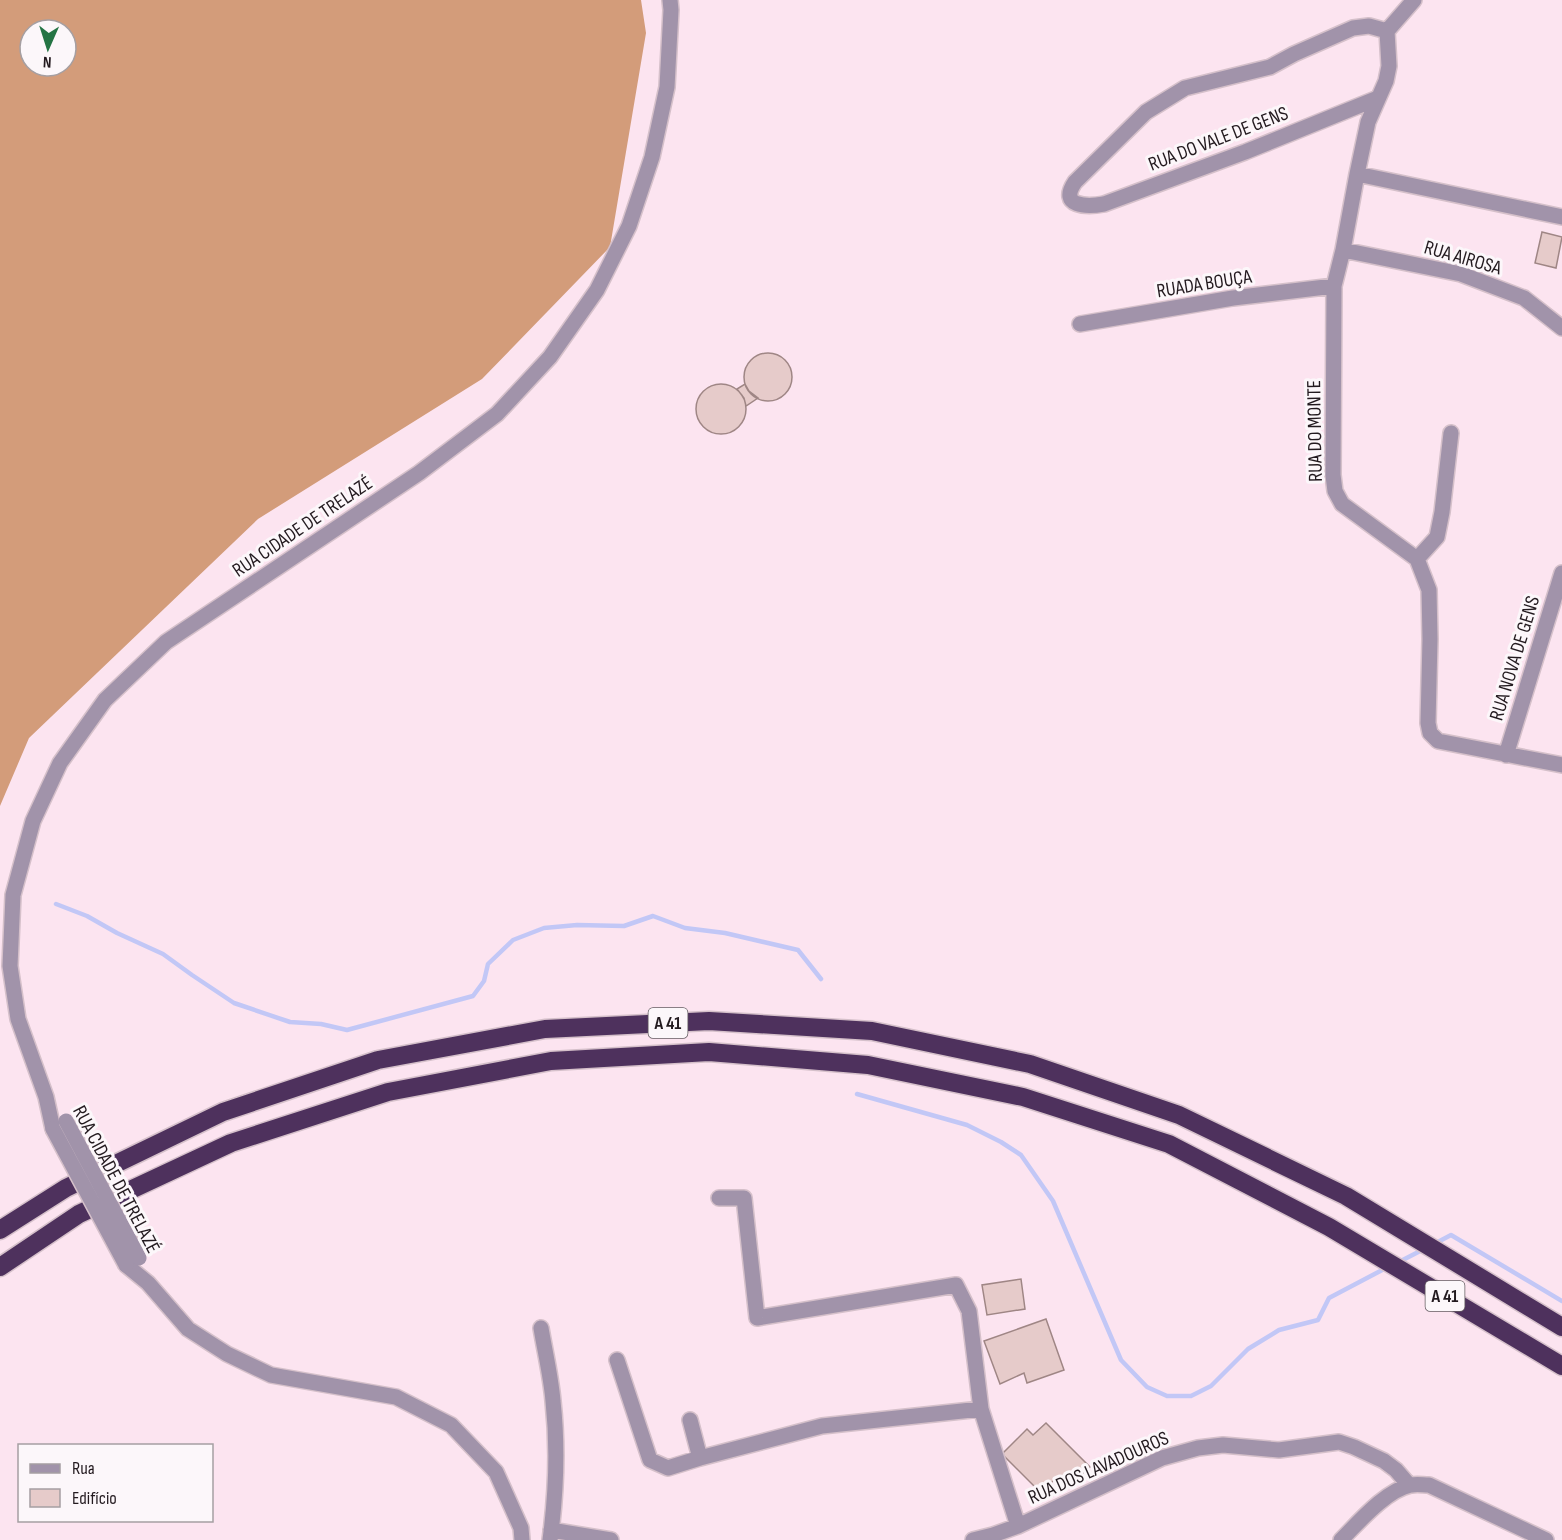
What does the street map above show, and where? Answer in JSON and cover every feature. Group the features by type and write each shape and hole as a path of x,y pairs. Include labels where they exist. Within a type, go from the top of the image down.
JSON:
{"highway":[{"name":"A 41","path":"0,1230 66,1188 222,1112 378,1060 545,1029 709,1021 873,1031 1030,1064 1179,1115 1346,1196 1562,1327"},
{"name":"A 41","path":"0,1267 80,1214 231,1143 388,1092 551,1061 709,1052 868,1065 1023,1097 1168,1144 1329,1227 1562,1366"}],"street":[{"name":"RUA CIDADE DE TRELAZÉ","path":"521,1532 496,1472 452,1425 396,1397 271,1375 226,1354 188,1329 148,1283 132,1262 46,1097 18,1019 10,966 13,895 33,821 60,763 105,700 166,642 419,474 497,414 550,357 597,290 629,226 652,157 668,87 670,0"},
{"path":"1387,31 1414,0"},
{"name":"RUA DO VALE DE GENS","path":"1378,98 1245,152 1104,204 1079,205 1072,201 1069,194 1071,188 1091,166 1146,112 1185,88 1270,67 1353,28 1369,26 1387,31"},
{"name":"RUA DO MONTE","path":"1387,31 1389,66 1386,81 1368,122 1334,286 1333,475 1335,491 1342,504 1417,559"},
{"path":"1357,174 1562,217"},
{"name":"RUA AIROSA","path":"1343,250 1461,274 1524,298 1562,328"},
{"name":"RUADA BOUÇA","path":"1080,324 1233,298 1334,286"},
{"path":"1451,434 1437,537 1417,559 1429,590 1428,723 1430,733 1438,741 1562,765"},
{"name":"RUA NOVA DE GENS","path":"1506,755 1562,573"},
{"path":"719,1198 744,1198 757,1318 956,1285 969,1311 981,1409 1018,1526"},
{"path":"541,1328 553,1400 556,1440 550,1535 611,1540"},
{"path":"617,1360 650,1460 668,1468 822,1426 981,1409"},
{"path":"690,1420 700,1458"},
{"name":"RUA DOS LAVADOUROS","path":"973,1540 1018,1526 1162,1458 1198,1448 1223,1445 1280,1450 1338,1442 1384,1461 1409,1485"},
{"path":"1341,1540 1389,1495 1409,1485 1429,1485 1546,1540"}],"shaded area":[{"path":"0,0 641,0 646,33 610,247 482,379 258,519 29,738 0,806"}],"building":[{"path":"1542,232 1562,237 1556,268 1535,263"},
{"path":"768,353 785,360 792,377 785,394 768,401 751,394 744,377 751,360"},
{"path":"716,384 726,384 739,391 746,404 746,414 739,427 726,434 716,434 707,430 700,423 696,414 696,404 700,395 707,388"},
{"path":"745,384 749,391 758,398 746,406 744,398 737,389"},
{"path":"1021,1279 1025,1309 987,1315 982,1285"},
{"path":"1046,1319 1064,1370 1027,1383 1024,1373 1000,1384 984,1341"},
{"path":"1046,1423 1090,1467 1075,1481 1059,1486 1054,1480 1041,1493 1002,1454 1027,1429 1033,1435"}],"waterway":[{"path":"56,904 87,916 163,954 234,1003 290,1022 321,1024 347,1030 473,996 484,981 488,964 513,940 544,928 577,925 624,926 653,916 685,928 725,933 798,950 821,979"},
{"path":"857,1094 967,1125 1021,1155 1053,1201 1121,1360 1147,1387 1167,1396 1191,1396 1211,1386 1248,1349 1279,1330 1318,1320 1329,1298 1386,1268"},
{"path":"1434,1244 1451,1235 1562,1301"},
{"path":"1397,1263 1424,1249"}]}
